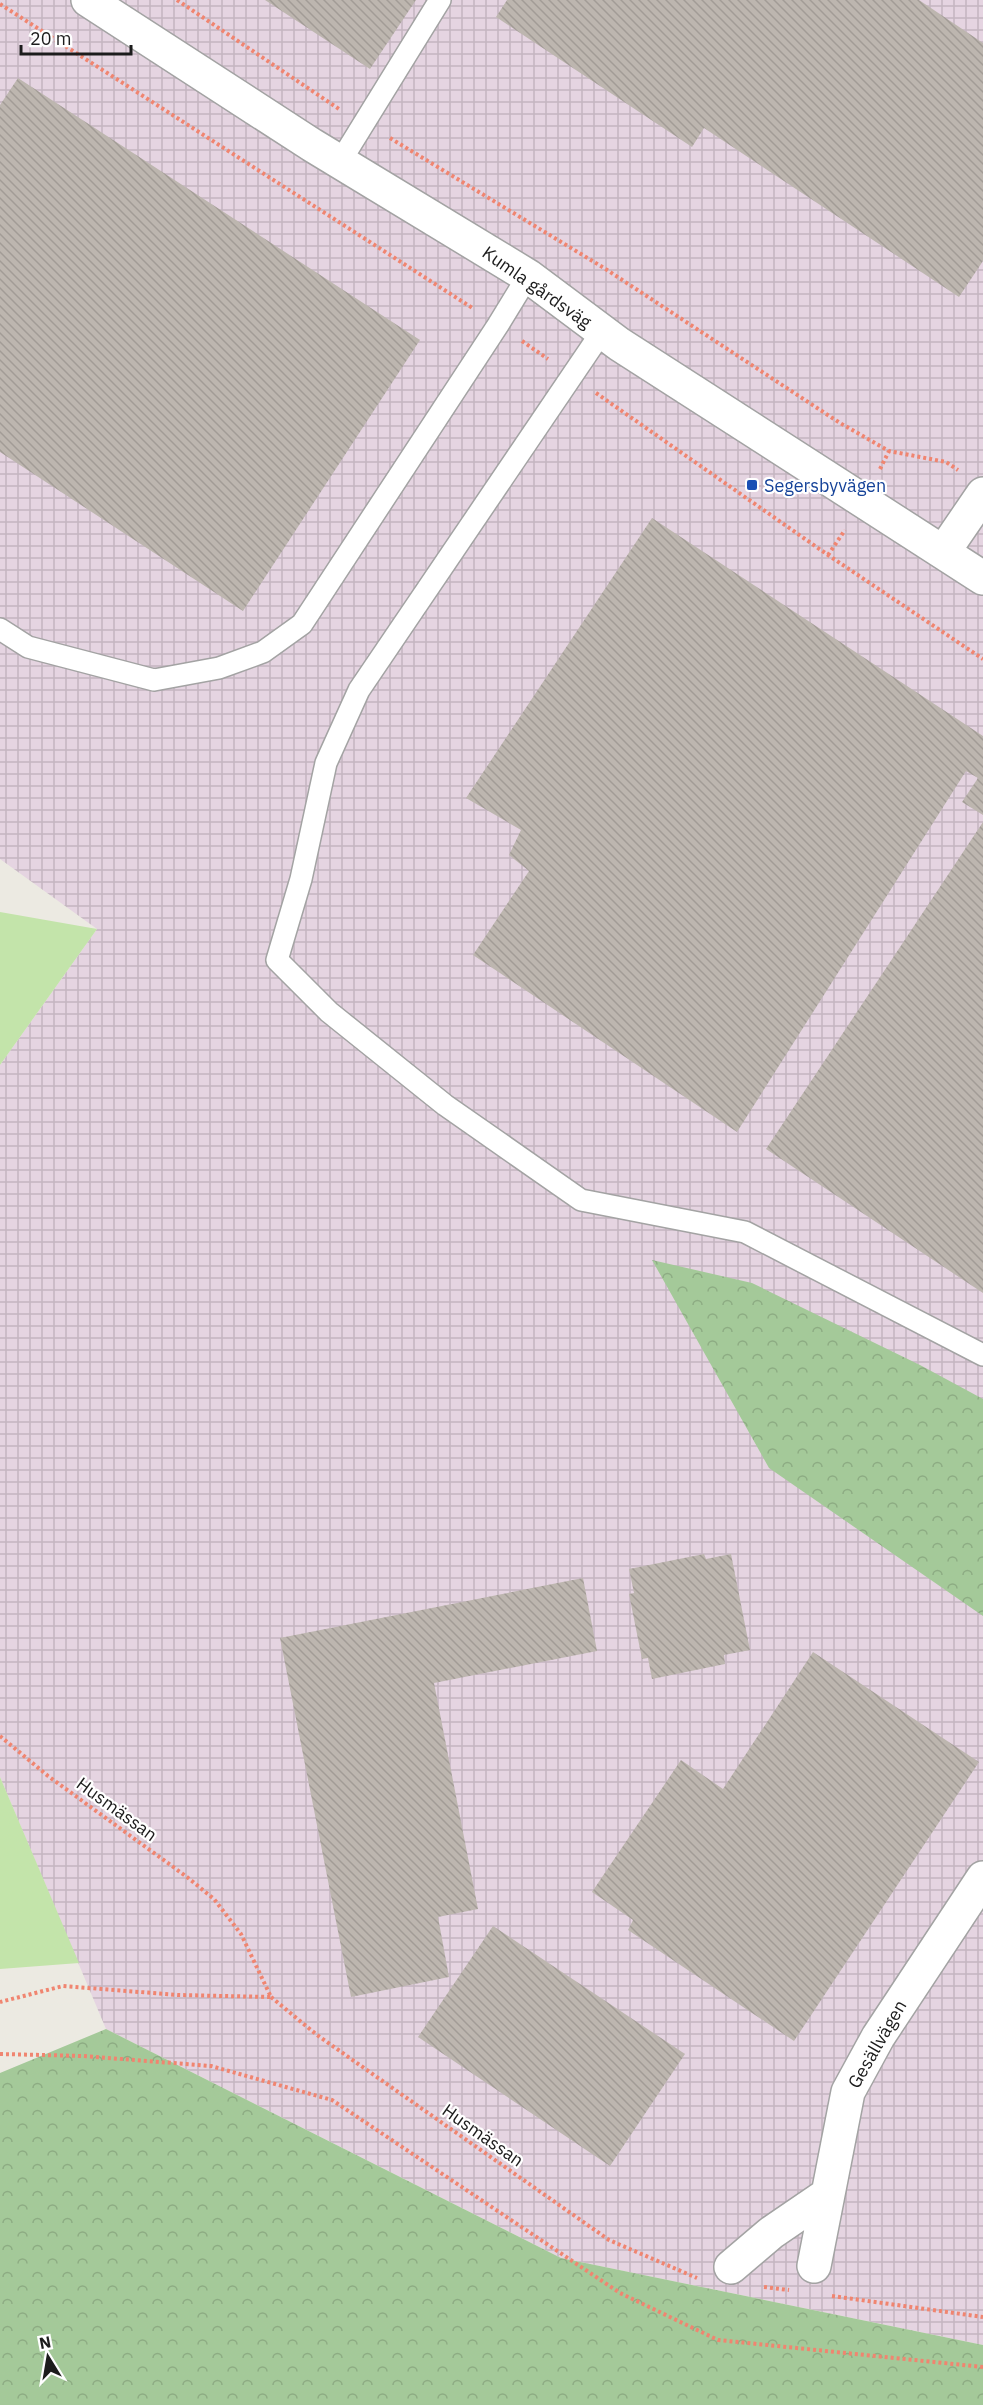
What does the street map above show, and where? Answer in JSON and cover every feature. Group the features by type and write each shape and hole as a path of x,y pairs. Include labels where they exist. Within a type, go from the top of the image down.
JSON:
{"street":[{"name":"Kumla gårdsväg","path":"88,0 340,162 528,276 601,333 983,578"},
{"path":"944,551 983,494"},
{"name":"Gesällvägen","path":"805,2279 828,2194 848,2092 878,2037 983,1878"},
{"path":"717,2273 828,2194"}],"lane":[{"path":"340,162 440,0"},
{"path":"0,629 28,647 154,680 219,668 263,652 302,624 528,276"},
{"path":"601,333 359,690 326,763 301,879 277,960 329,1012 445,1105 581,1200 745,1232 983,1355"}],"path":[{"path":"177,0 335,106 604,268 840,423 889,451 946,462"},
{"name":"Husmässan","path":"0,1736 48,1776 214,1899 241,1934 271,1997 317,2035 609,2240 691,2277 717,2273"},
{"path":"0,2002 63,1986 178,1995 271,1997"},
{"path":"0,2054 83,2055 211,2066 332,2100 620,2293 718,2340 983,2367"},
{"path":"761,2287 805,2279"},
{"path":"831,2296 983,2317"}],"shaded area":[{"path":"0,0 983,0 983,2345 561,2258 106,2029 0,1777 0,1065 97,929 0,859"}],"green space":[{"path":"0,912 97,929 0,1065"},
{"path":"652,1260 752,1283 920,1365 983,1399 983,1616 769,1468"},
{"path":"0,1777 79,1963 0,1969"},
{"path":"106,2029 561,2258 983,2345 983,2405 0,2405 0,2073"}],"building":[{"path":"265,0 416,0 370,69"},
{"path":"507,0 919,0 983,43 983,261 959,297 704,128 692,147 496,17"},
{"path":"18,78 420,340 243,611 0,452 0,105"},
{"path":"652,518 983,736 983,815 962,802 978,778 966,771 737,1132 473,955 529,871 509,855 521,830 466,798"},
{"path":"983,822 983,1293 766,1149"},
{"path":"704,1554 706,1559 731,1554 750,1650 724,1655 725,1664 652,1679 648,1658 642,1659 629,1594 634,1593 629,1569"},
{"path":"583,1578 597,1651 434,1683 478,1909 438,1917 449,1977 351,1997 280,1638"},
{"path":"813,1652 979,1762 794,2041 628,1930 633,1920 592,1892 681,1760 723,1789"},
{"path":"493,1926 685,2054 610,2166 418,2037"}],"place":[{"name":"Segersbyvägen","path":"752,485"}]}
